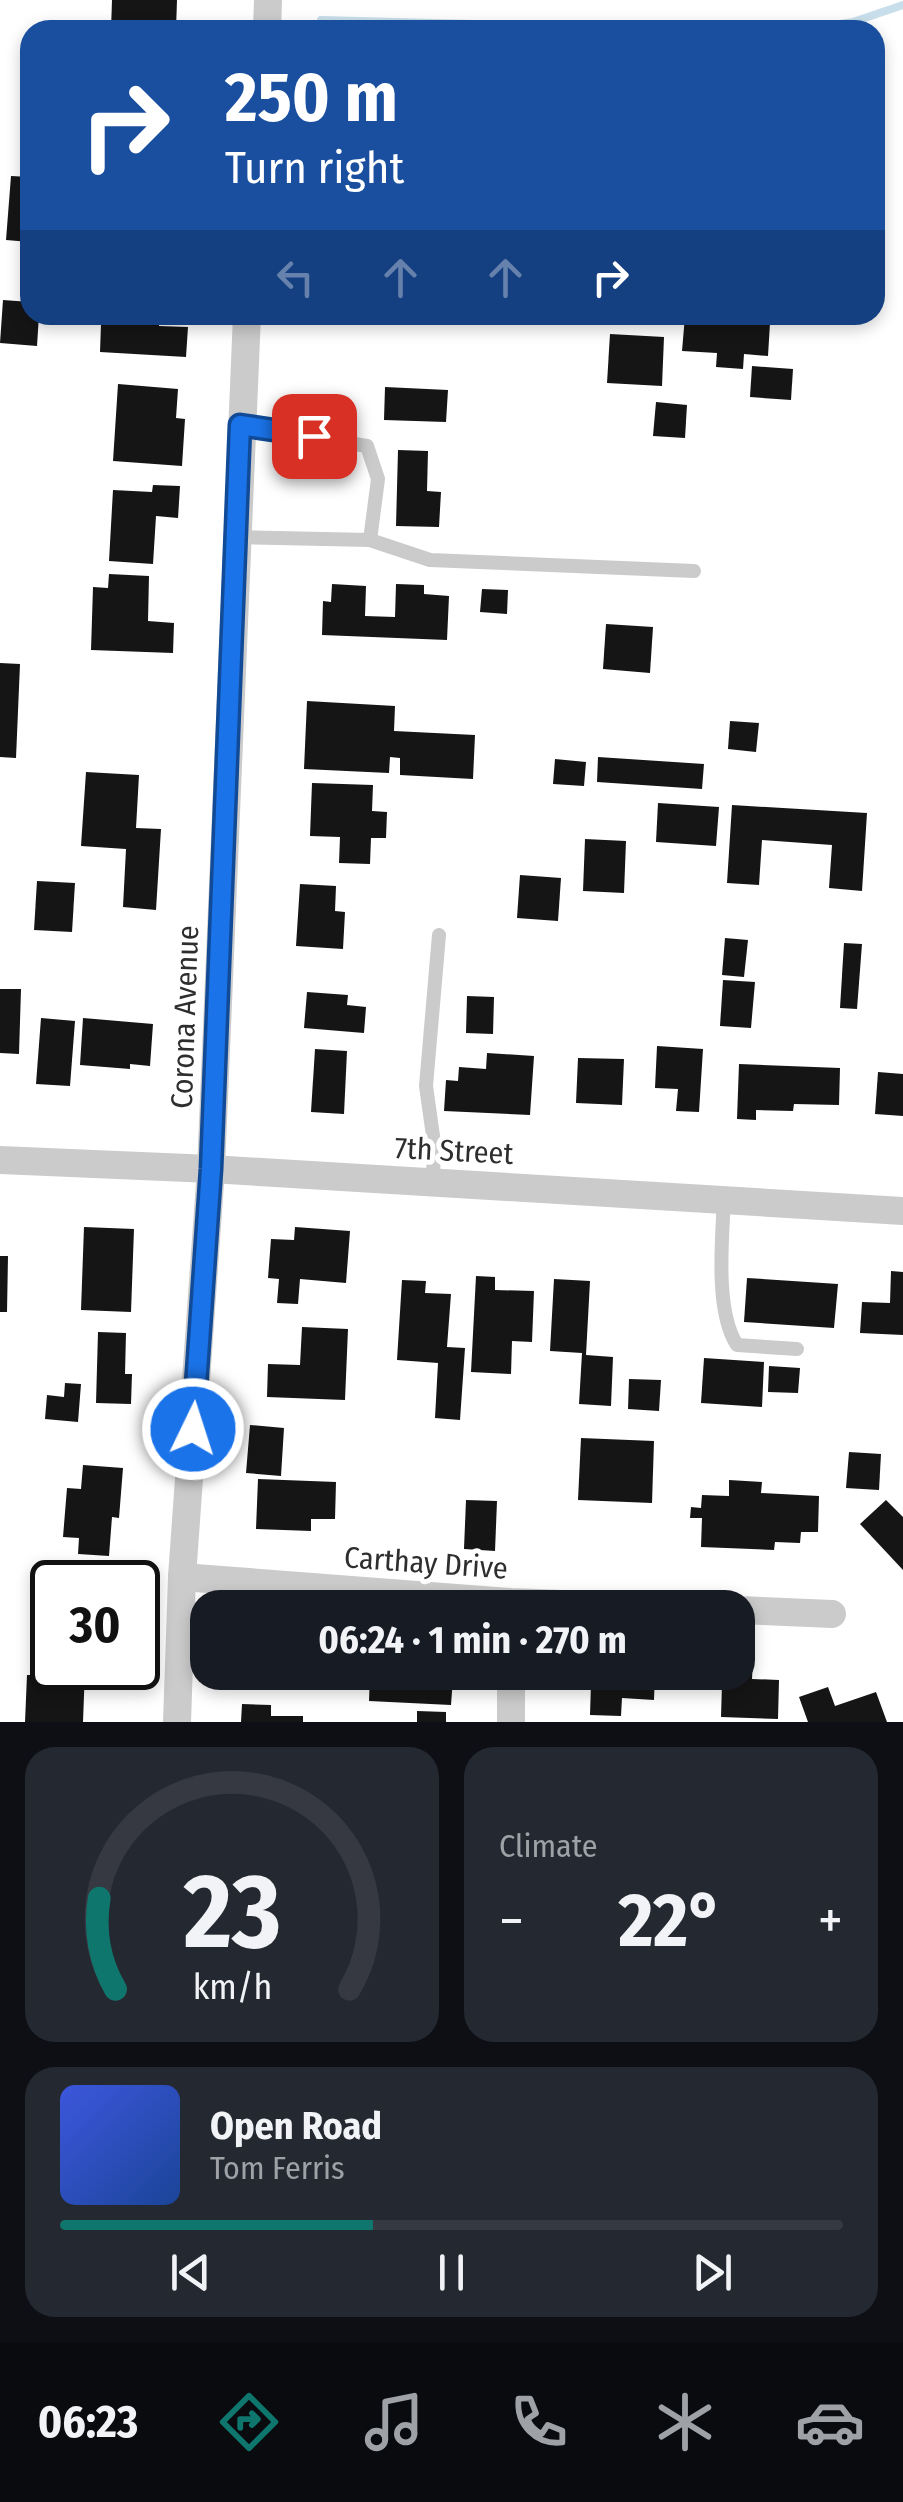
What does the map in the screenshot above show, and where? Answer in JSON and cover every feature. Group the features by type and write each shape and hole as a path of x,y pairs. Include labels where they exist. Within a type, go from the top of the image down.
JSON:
{"street":[{"name":"Corona Avenue","path":"177,1722 182,1577 211,1169 245,325"},
{"name":"7th Street","path":"0,1160 903,1211"},
{"name":"Carthay Drive","path":"182,1577 335,1590"},
{"path":"755,1611 832,1614"},
{"path":"511,1690 511,1722"}],"lane":[{"path":"240,425 367,446 378,479 370,540"},
{"path":"237,538 370,540 430,560 694,571"},
{"path":"433,1182 434,1143 426,1086 439,934"},
{"path":"724,1200 726,1329 737,1345 798,1349"}],"building":[{"path":"112,0 177,0 176,20 111,20"},
{"path":"11,176 20,176 20,241 6,240"},
{"path":"3,300 20,301 20,325 38,325 37,346 0,343"},
{"path":"101,325 188,327 186,357 100,352"},
{"path":"684,325 770,325 768,356 744,354 743,369 716,367 717,353 682,351"},
{"path":"610,334 664,337 662,386 607,383"},
{"path":"752,366 793,369 791,400 750,397"},
{"path":"118,384 178,389 176,418 185,419 182,466 113,461"},
{"path":"385,387 448,390 446,422 384,420"},
{"path":"656,402 687,405 685,438 653,436"},
{"path":"398,450 428,451 427,491 441,492 439,527 396,526"},
{"path":"153,485 180,486 178,518 156,516 153,564 109,561 113,490 152,492"},
{"path":"109,574 149,576 148,621 174,623 173,653 91,650 93,587 108,588"},
{"path":"332,584 366,586 365,616 395,617 396,584 424,585 424,594 449,596 447,640 322,635 323,601 331,602"},
{"path":"482,589 508,590 507,614 480,612"},
{"path":"606,624 653,627 650,673 603,669"},
{"path":"0,663 20,664 16,758 0,757"},
{"path":"307,701 395,706 394,731 475,735 473,779 400,775 400,758 390,757 389,773 304,769"},
{"path":"730,721 759,723 756,752 728,749"},
{"path":"598,757 704,764 702,789 597,782"},
{"path":"555,759 586,762 584,786 553,784"},
{"path":"86,772 139,775 136,828 161,829 156,910 123,907 126,849 81,846"},
{"path":"312,783 373,785 372,811 387,812 386,838 371,838 370,864 339,863 340,837 310,836"},
{"path":"658,803 719,807 716,846 656,842"},
{"path":"732,805 867,813 862,891 829,888 832,845 762,840 759,885 727,883"},
{"path":"585,839 626,841 624,893 583,891"},
{"path":"520,875 561,878 558,921 517,918"},
{"path":"37,881 75,883 72,932 34,930"},
{"path":"300,884 336,886 335,911 345,912 343,949 296,946"},
{"path":"725,938 748,940 744,977 722,975"},
{"path":"844,943 862,944 857,1009 840,1008"},
{"path":"723,980 755,982 751,1028 720,1026"},
{"path":"0,989 21,989 19,1054 0,1053"},
{"path":"307,992 348,995 347,1005 366,1007 364,1033 304,1028"},
{"path":"467,996 494,997 493,1034 466,1033"},
{"path":"41,1018 75,1021 70,1086 36,1084"},
{"path":"83,1018 153,1024 150,1066 130,1064 130,1069 80,1065"},
{"path":"657,1046 703,1049 699,1112 676,1111 678,1089 655,1088"},
{"path":"315,1049 347,1051 344,1114 311,1112"},
{"path":"487,1053 534,1056 530,1115 444,1111 446,1080 458,1081 459,1067 486,1069"},
{"path":"578,1058 624,1059 622,1105 576,1103"},
{"path":"739,1064 840,1068 839,1105 794,1104 793,1111 756,1110 756,1120 737,1119"},
{"path":"878,1072 903,1074 903,1116 875,1114"},
{"path":"84,1227 134,1229 131,1312 81,1310"},
{"path":"295,1227 350,1231 346,1283 300,1279 298,1304 277,1303 279,1279 268,1278 271,1239 294,1240"},
{"path":"0,1256 8,1256 7,1312 0,1312"},
{"path":"891,1271 903,1272 903,1335 860,1333 862,1302 890,1303"},
{"path":"476,1276 495,1277 495,1290 534,1291 532,1342 512,1341 511,1374 471,1372"},
{"path":"747,1278 838,1284 834,1328 744,1322"},
{"path":"554,1279 590,1281 586,1355 613,1357 611,1406 579,1404 582,1353 550,1351"},
{"path":"402,1280 426,1281 425,1293 451,1294 447,1347 465,1348 460,1420 435,1418 438,1363 397,1360"},
{"path":"302,1327 348,1329 345,1400 267,1397 268,1364 300,1365"},
{"path":"98,1332 126,1333 125,1374 132,1374 131,1404 96,1403"},
{"path":"704,1358 764,1362 762,1407 701,1403"},
{"path":"769,1366 800,1368 798,1393 768,1392"},
{"path":"629,1379 661,1380 659,1411 628,1409"},
{"path":"65,1383 81,1384 78,1422 45,1419 47,1395 64,1397"},
{"path":"250,1425 284,1428 281,1476 246,1473"},
{"path":"581,1438 654,1441 652,1503 578,1500"},
{"path":"849,1452 881,1454 879,1490 846,1488"},
{"path":"83,1465 123,1468 119,1518 112,1517 109,1556 78,1554 79,1538 63,1537 67,1488 81,1489"},
{"path":"258,1479 336,1482 335,1519 311,1519 311,1531 256,1529"},
{"path":"729,1480 762,1482 761,1493 819,1496 818,1532 801,1532 800,1543 775,1542 774,1550 701,1547 702,1518 690,1518 691,1507 701,1508 702,1495 729,1496"},
{"path":"466,1500 497,1501 495,1551 464,1549"},
{"path":"886,1500 903,1517 903,1570 860,1524"},
{"path":"27,1675 30,1690 84,1690 83,1722 25,1722"},
{"path":"755,1679 779,1680 778,1719 721,1717 722,1690 755,1690"},
{"path":"828,1687 835,1706 876,1692 887,1722 808,1722 799,1697"},
{"path":"369,1690 452,1690 451,1705 369,1701"},
{"path":"591,1690 654,1690 654,1700 622,1698 621,1716 590,1715"},
{"path":"242,1704 271,1705 271,1716 303,1716 303,1722 241,1722"},
{"path":"417,1711 446,1712 446,1722 417,1722"}],"waterway":[{"path":"859,20 903,5"}],"route":[{"path":"193,1429 211,1169 240,425 314,436"}]}
